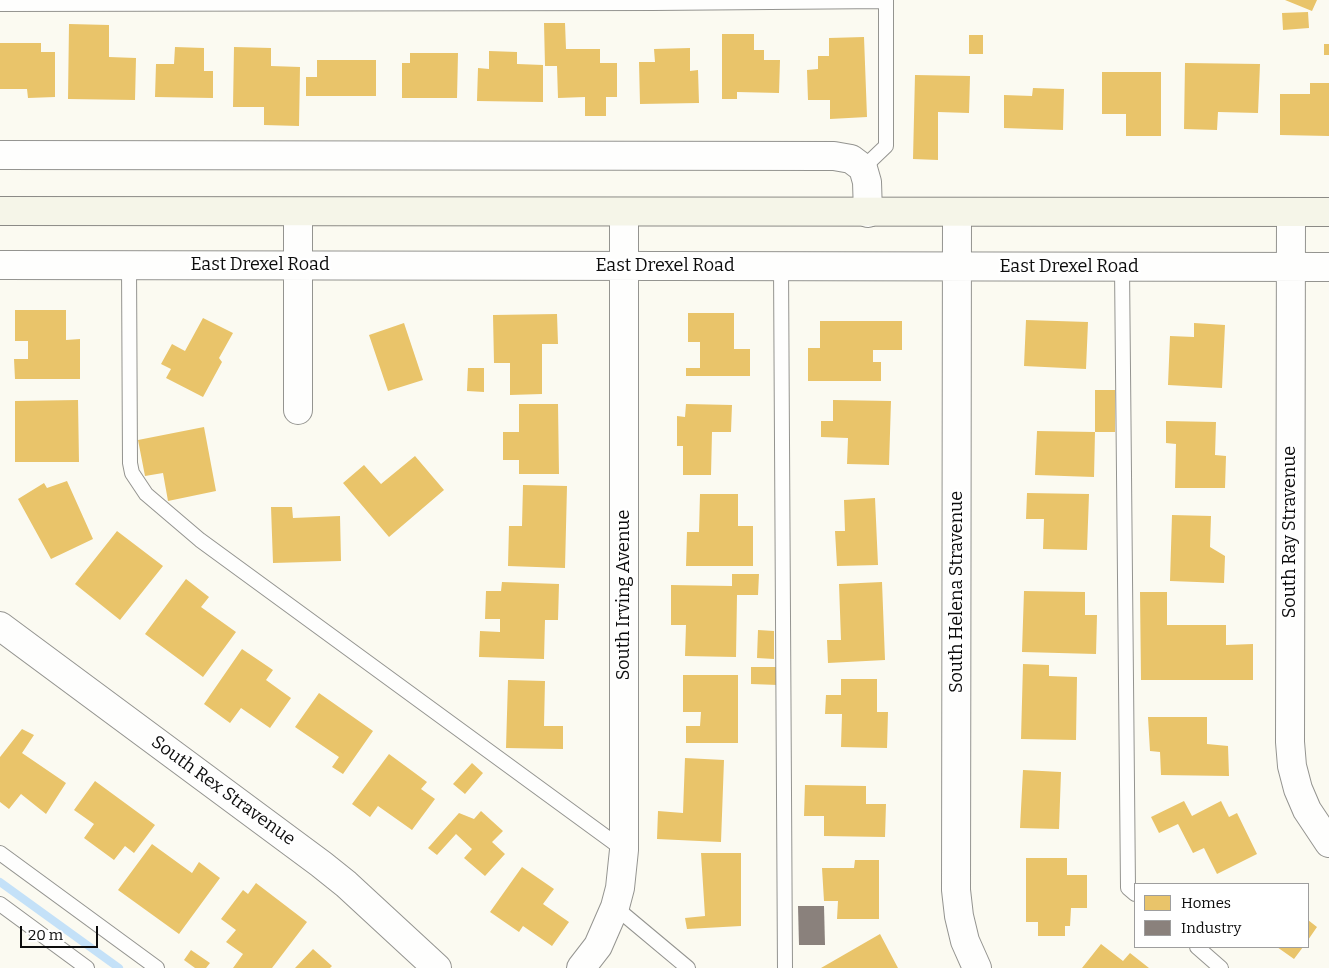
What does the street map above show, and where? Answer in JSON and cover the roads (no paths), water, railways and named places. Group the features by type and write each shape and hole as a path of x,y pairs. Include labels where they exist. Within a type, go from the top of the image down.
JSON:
{"street":[{"path":"0,155 834,156 851,159 863,168 867,182 868,212"},
{"path":"0,211 1329,212"},
{"path":"298,212 298,410"},
{"name":"South Irving Avenue","path":"581,968 598,946 616,907 624,850 624,212"},
{"name":"South Helena Stravenue","path":"957,212 956,890 959,916 965,941 977,968"},
{"name":"South Ray Stravenue","path":"1291,212 1290,742 1292,766 1298,789 1307,810 1329,843"},
{"name":"East Drexel Road","path":"0,265 1329,267"},
{"name":"South Rex Stravenue","path":"0,626 321,864 437,968"}],"lane":[{"path":"0,4 652,4 886,0 886,146 863,168"},
{"path":"129,265 130,464 132,473 146,494 200,540 624,850"},
{"path":"780,266 785,968"},
{"path":"1122,267 1128,888 1134,893"},
{"path":"0,853 156,968"},
{"path":"0,904 87,968"},
{"path":"616,907 688,968"},
{"path":"1198,948 1221,968"}],"waterway":[{"path":"0,882 119,968"}]}
